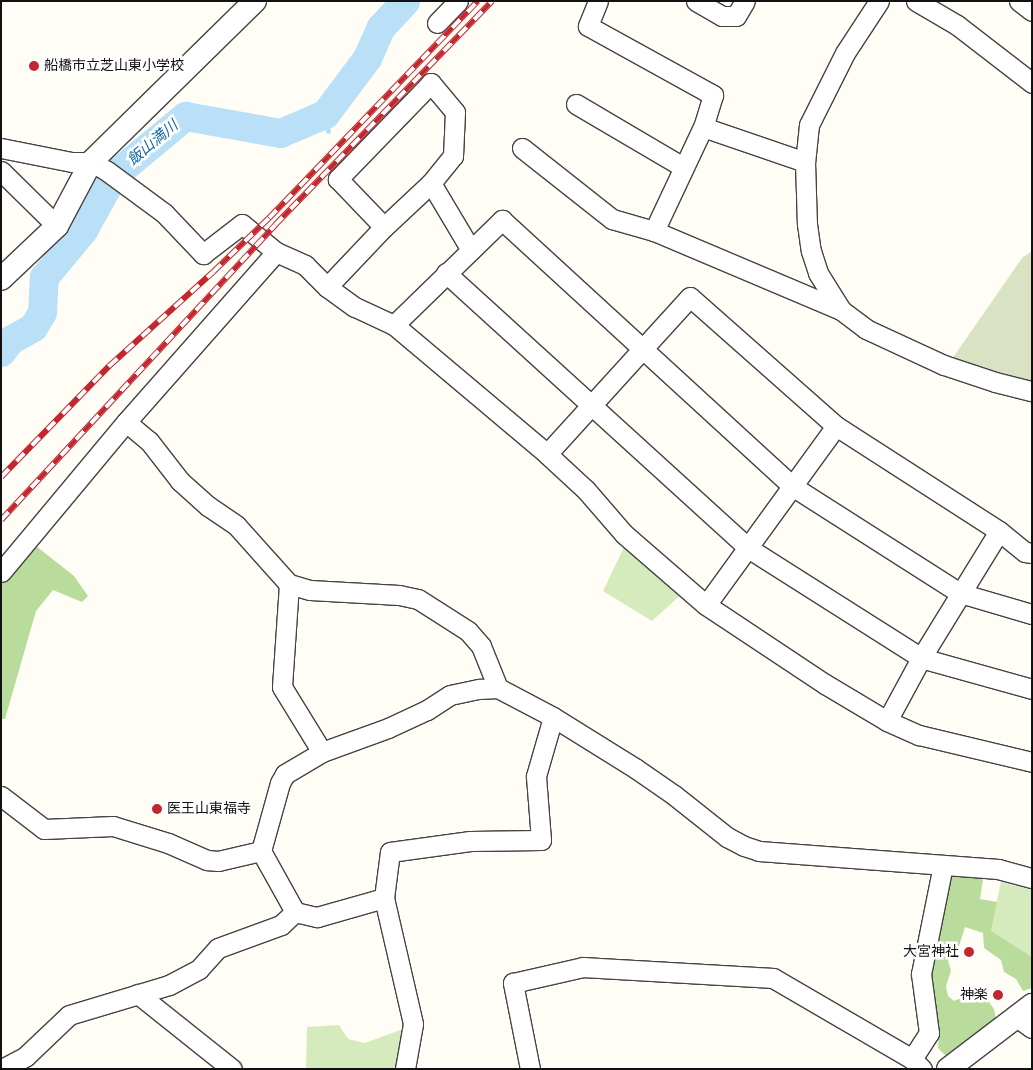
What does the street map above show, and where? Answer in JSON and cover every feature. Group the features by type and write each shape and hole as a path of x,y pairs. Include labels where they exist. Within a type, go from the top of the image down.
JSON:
{"street":[{"path":"1,280 57,226 99,167 255,1"},
{"path":"437,23 458,1"},
{"path":"598,1 588,26 713,95 703,127 654,231"},
{"path":"696,1 722,16 736,16 745,1"},
{"path":"841,310 818,273 811,251 805,162 809,125 845,53 879,1"},
{"path":"916,1 957,25 1032,83"},
{"path":"1019,1 1032,11"},
{"path":"327,287 384,227 430,183 453,156 455,112 431,83 338,179 384,227"},
{"path":"576,104 683,167"},
{"path":"703,127 805,162"},
{"path":"1,148 99,167 164,212 202,254 242,224 276,252 305,265 327,287 355,308 394,325 547,454 586,490 624,534 706,605 825,684 887,721 919,735 1032,762"},
{"path":"522,148 612,219 654,231 841,310 866,329 944,365 995,382 1032,390"},
{"path":"1,171 57,226"},
{"path":"430,183 471,250"},
{"path":"394,325 502,220 792,486 960,593 1032,614"},
{"path":"1,572 126,422 276,252"},
{"path":"446,273 748,548 921,658 1032,688"},
{"path":"547,454 690,297 836,426 999,531 1025,552 1032,554"},
{"path":"126,422 149,441 180,482 208,506 236,525 289,584 310,590 398,595 418,599 468,631 481,646 498,688"},
{"path":"706,605 836,426"},
{"path":"887,721 921,658 999,531"},
{"path":"289,584 282,687 322,752"},
{"path":"384,898 317,917 295,912 260,851 280,783 285,774 322,752 388,728 427,710 450,695 479,689 498,688 553,717 635,768 674,794 727,837 744,846 760,851 998,869 1032,878"},
{"path":"405,1069 413,1024 384,898 390,852 470,842 541,840 536,776 553,717"},
{"path":"1,796 44,828 113,826 168,843 207,860 218,861 260,851"},
{"path":"530,1069 513,983 583,967 773,978 917,1064 929,1033 921,974 943,865"},
{"path":"2,1069 26,1056 70,1015 169,985 199,969 218,948 281,926 295,912"},
{"path":"138,994 232,1069"},
{"path":"948,1069 1027,1017"}],"green space":[{"path":"1032,251 1032,386 952,359 1022,258"},
{"path":"626,543 683,593 652,621 603,591"},
{"path":"36,546 74,576 88,596 82,602 53,590 36,611 5,719 1,719 1,583"},
{"path":"946,872 979,875 983,879 980,899 997,902 991,931 1032,957 1032,988 1023,991 1016,979 1004,972 1001,960 984,948 983,933 965,927 959,946 952,949 948,961 951,971 946,986 948,996 954,1001 963,997 964,991 973,986 980,989 994,1009 996,1019 947,1057 938,1048 939,1033 926,975"},
{"path":"1001,882 1032,890 1032,957 990,931"},
{"path":"339,1025 348,1039 365,1043 403,1029 398,1069 306,1069 307,1027"}],"waterway":[{"name":"飯山満川","path":"1,352 10,340 33,327 42,312 44,277 83,230 109,183 120,170 185,116 280,133 325,114 367,58 381,27 405,1"},
{"path":"322,115 328,131"}],"railway":[{"path":"1,477 109,366 213,272 269,218 478,1"},
{"path":"1,520 275,225 492,1"}],"place":[{"name":"船橋市立芝山東小学校","path":"34,66"},
{"name":"医王山東福寺","path":"157,809"},
{"name":"大宮神社","path":"969,952"},
{"name":"神楽","path":"998,995"}]}
